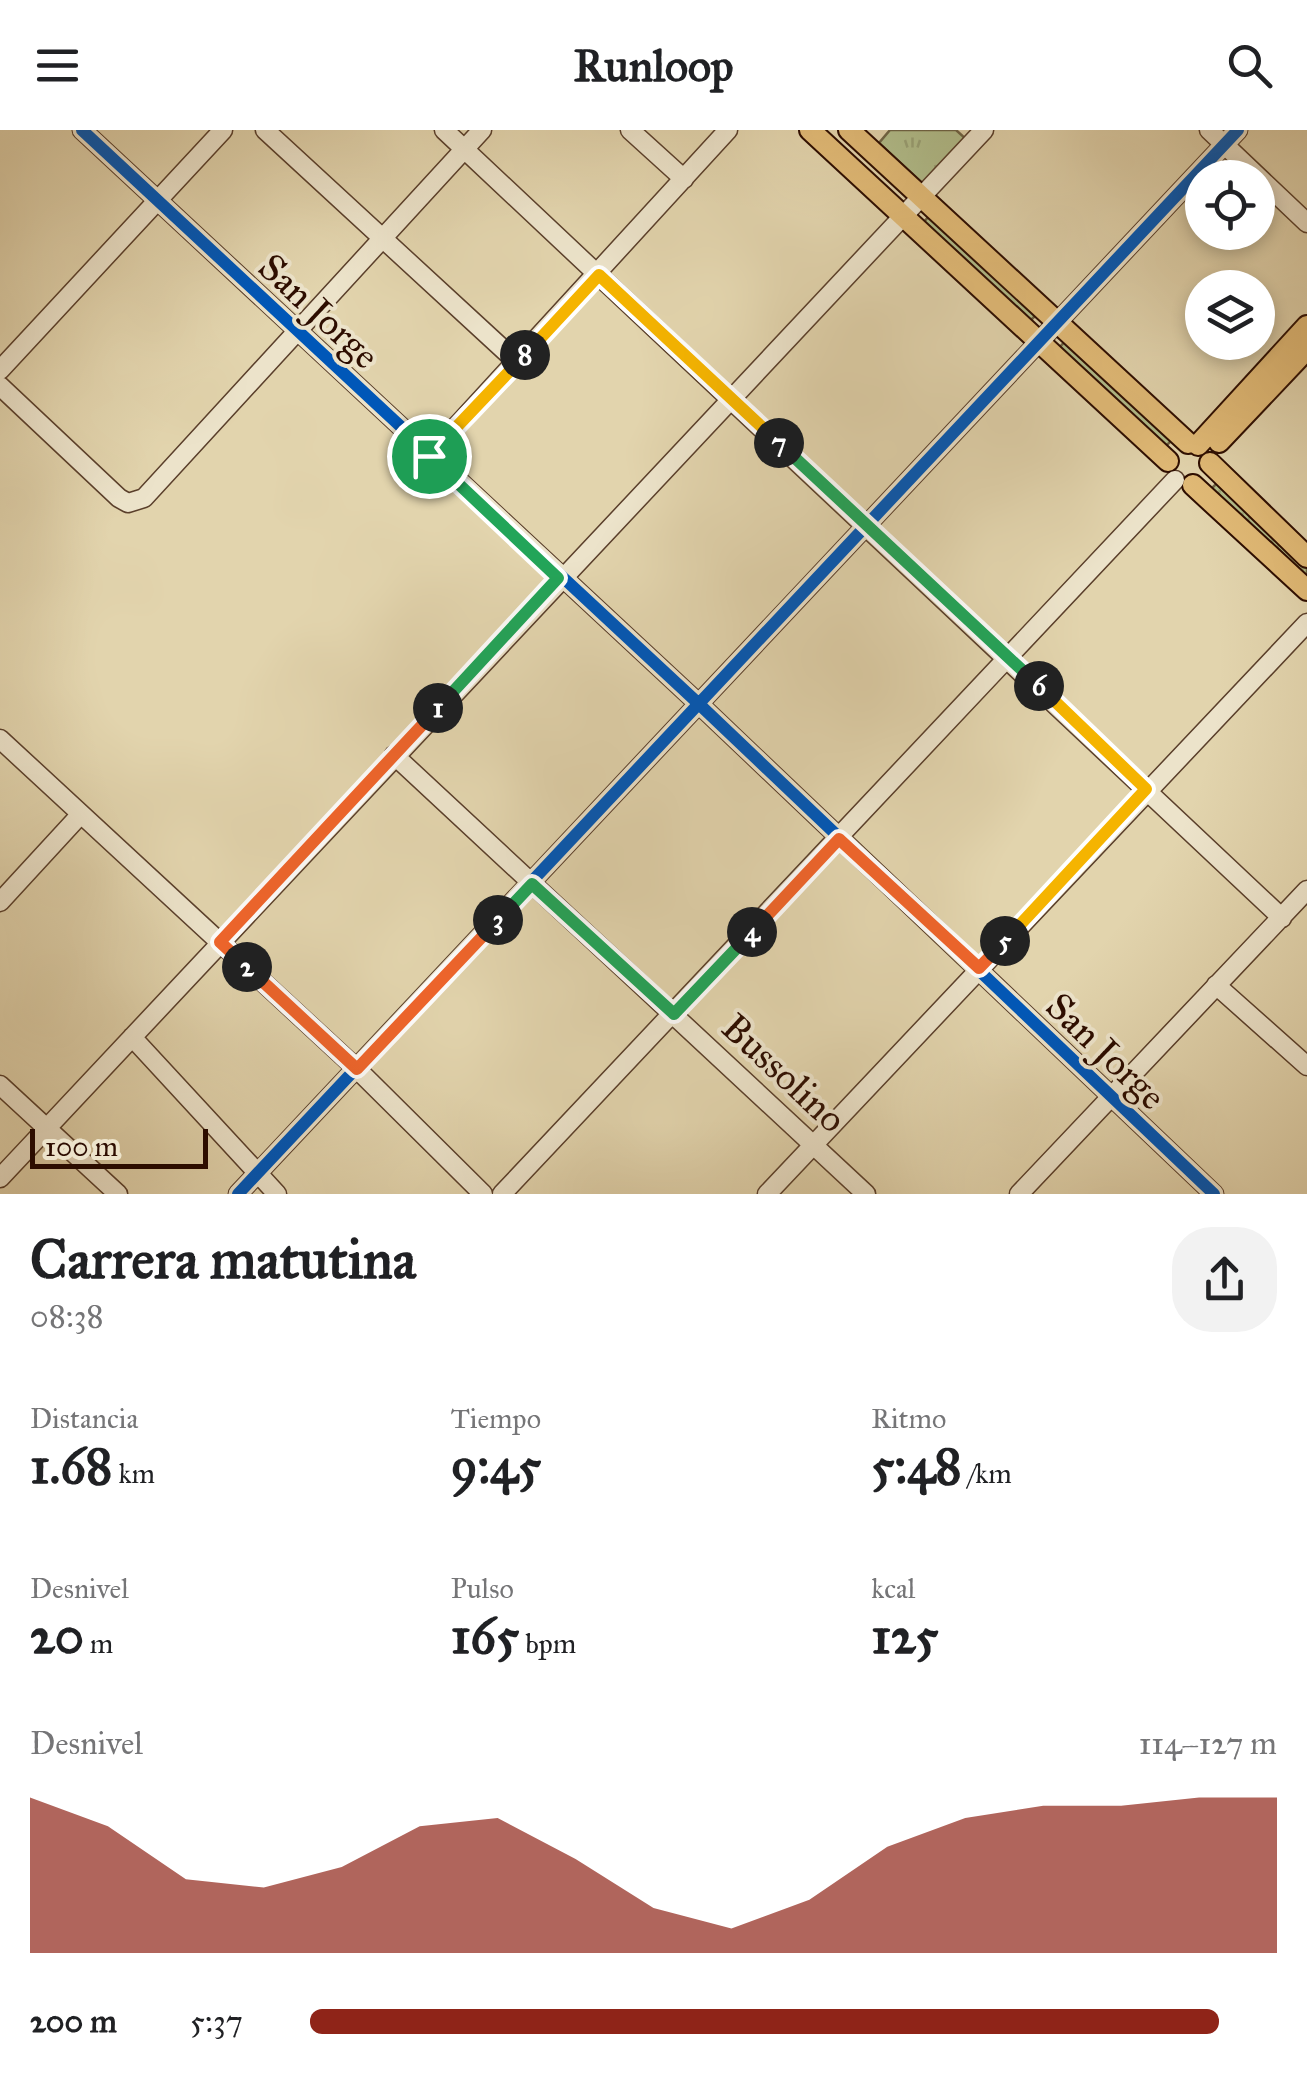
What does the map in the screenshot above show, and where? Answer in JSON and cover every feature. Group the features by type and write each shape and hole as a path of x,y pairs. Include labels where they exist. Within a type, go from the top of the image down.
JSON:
{"main road":[{"path":"810,130 1307,590"},
{"path":"849,130 1057,324 1201,451 1307,556"},
{"path":"1179,475 1204,479 1201,451 1307,326"},
{"path":"1201,451 1307,349"},
{"path":"1179,475 1177,446 1201,451"}],"street":[{"name":"San Jorge","path":"82,130 558,578 700,705 1214,1194"},
{"path":"0,370 223,130"},
{"path":"265,130 518,363"},
{"path":"444,130 1008,656 1282,918"},
{"path":"0,386 128,503 144,498 482,130"},
{"path":"630,130 684,179"},
{"path":"429,456 728,130"},
{"path":"0,1178 558,578 734,401 984,130"},
{"path":"1209,130 1307,223"},
{"path":"238,1194 1238,130"},
{"path":"502,1194 1179,475"},
{"path":"767,1194 1307,623"},
{"path":"0,739 357,1069 483,1194"},
{"name":"Bussolino","path":"394,755 866,1194"},
{"path":"0,902 80,814"},
{"path":"1020,1194 1307,890"},
{"path":"1216,985 1307,1066"},
{"path":"132,1037 277,1194"},
{"path":"0,1085 118,1194"}],"green space":[{"path":"890,130 956,130 966,139 924,185 879,143"},
{"path":"931,214 1037,314 1028,323 922,224"},
{"path":"1068,338 1174,438 1165,447 1059,348"},
{"path":"1220,480 1307,563 1307,581 1210,490"}],"cycle path":[{"path":"82,130 700,705 1214,1194"},
{"path":"238,1194 1238,130"}],"route":[{"path":"599,275 1146,789 979,968 839,839 674,1014 532,884 357,1069 220,942 558,578 429,456 599,275"}]}
